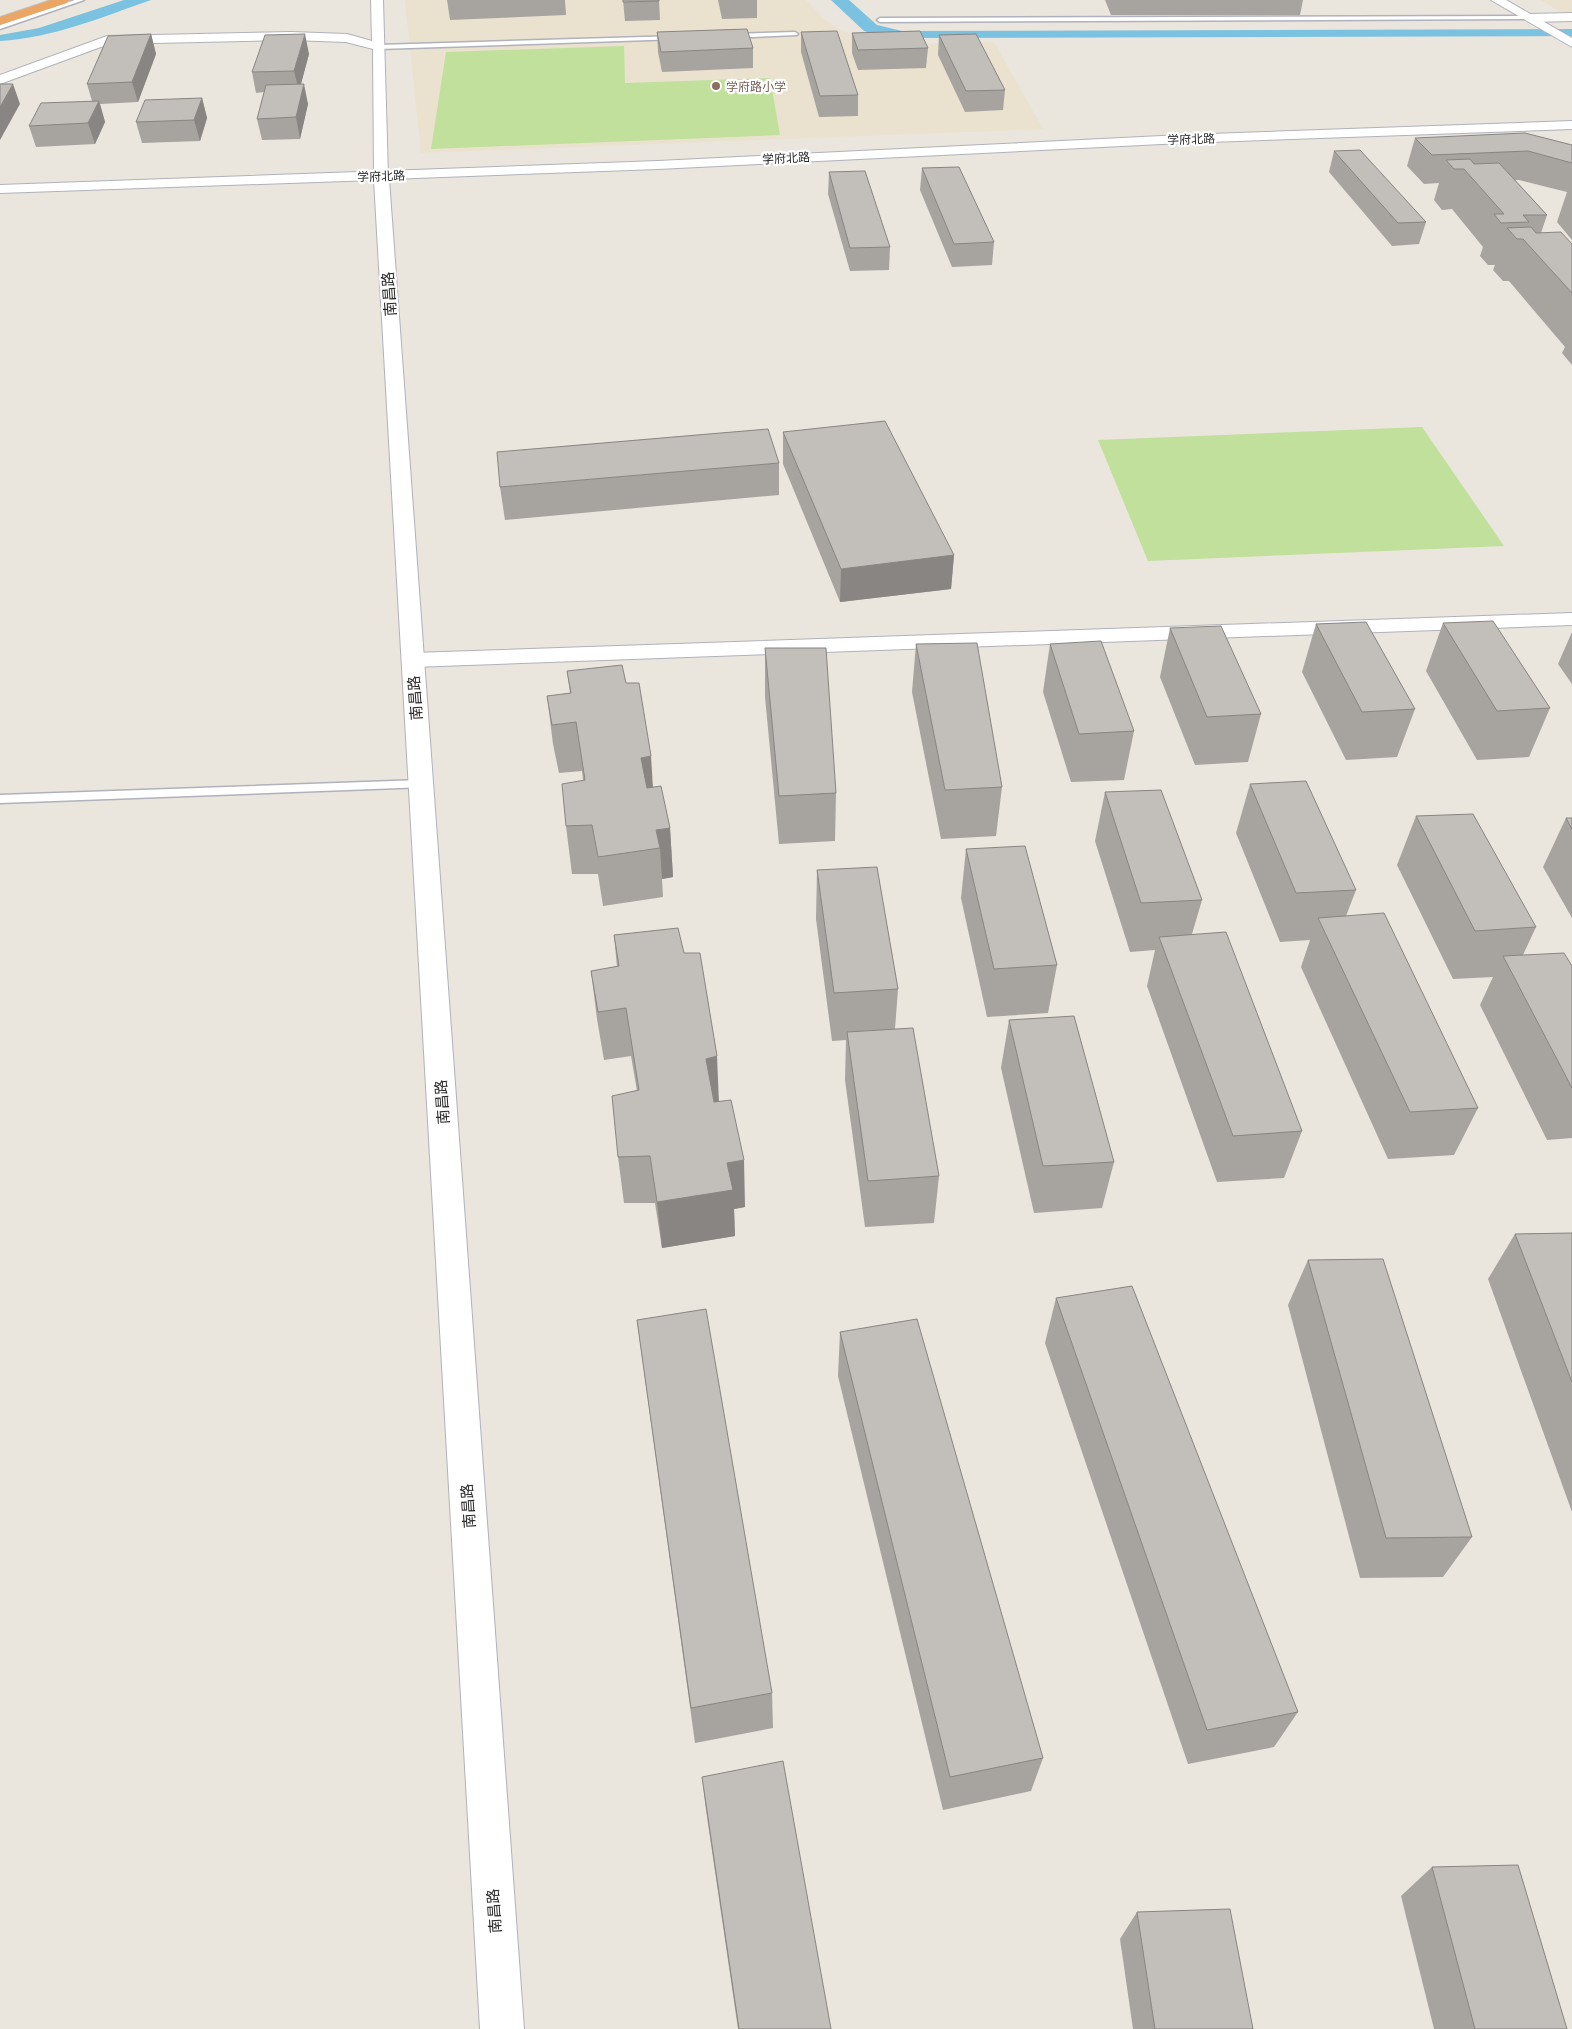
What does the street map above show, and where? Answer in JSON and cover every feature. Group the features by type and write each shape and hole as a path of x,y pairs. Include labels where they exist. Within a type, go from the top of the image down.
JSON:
{"highway":[{"path":"0,22 63,0"}],"street":[{"name":"南昌路","path":"377,0 381,176 502,2029"},
{"path":"1497,0 1571,42"},
{"path":"1534,21 1572,17"},
{"path":"0,80 107,40 291,36 347,38 379,47"},
{"path":"1517,127 1562,120 1572,116"},
{"name":"学府北路","path":"0,189 658,165 1182,139 1572,126"},
{"path":"1517,127 1572,132"},
{"path":"413,660 1572,620"}],"lane":[{"path":"0,27 81,0"},
{"path":"880,20 1534,21"},
{"path":"726,36 795,34"},
{"path":"379,47 686,38"},
{"path":"0,798 421,784"}],"shaded area":[{"name":"学府路小学","path":"405,0 806,0 825,20 838,29 870,42 896,44 994,42 1043,129 421,153"},
{"path":"1540,0 1572,0 1572,18"}],"green space":[{"path":"624,46 625,83 770,78 780,135 431,149 446,52"},
{"path":"1422,427 1504,546 1148,561 1098,440"}],"water":[{"path":"124,0 151,0 96,20 58,31 39,36 0,41 0,35 39,28"},
{"path":"831,0 849,0 877,25 902,31 1572,29 1572,36 903,38 881,36 864,31"}],"building":[{"path":"623,0 659,0 659,1 623,2"},
{"path":"747,29 753,48 661,52 657,32"},
{"path":"837,31 858,95 820,96 801,32"},
{"path":"920,31 928,48 858,50 852,33"},
{"path":"151,34 132,82 87,84 108,36"},
{"path":"305,34 294,71 252,72 265,35"},
{"path":"976,34 1005,90 966,91 939,35"},
{"path":"0,84 13,84 0,107"},
{"path":"304,84 296,117 257,119 266,85"},
{"path":"202,98 194,120 136,122 145,100"},
{"path":"99,101 88,123 29,126 41,103"},
{"path":"1525,133 1572,145 1572,163 1528,151 1432,155 1415,138"},
{"path":"1360,150 1426,222 1398,223 1334,151"},
{"path":"1470,159 1474,164 1499,163 1547,215 1523,215 1529,222 1501,223 1494,214 1504,214 1464,169 1454,169 1446,160"},
{"path":"959,167 994,242 954,244 922,168"},
{"path":"865,171 890,247 850,248 829,172"},
{"path":"1531,227 1536,233 1561,232 1572,244 1572,293 1523,239 1517,239 1507,228"},
{"path":"885,421 954,555 841,569 783,432"},
{"path":"768,429 779,463 500,487 497,452"},
{"path":"1493,621 1550,708 1497,711 1443,623"},
{"path":"1366,622 1415,709 1362,712 1316,624"},
{"path":"1221,626 1261,714 1207,717 1170,628"},
{"path":"1101,641 1134,731 1079,734 1050,644"},
{"path":"977,643 1002,787 945,790 916,644"},
{"path":"765,648 826,648 836,793 779,796"},
{"path":"622,665 626,683 639,683 651,756 641,758 647,788 661,786 670,828 656,830 660,848 598,857 592,825 566,826 562,784 585,780 576,722 552,725 547,696 571,693 567,671"},
{"path":"1306,781 1356,890 1296,893 1250,784"},
{"path":"1161,790 1202,900 1141,903 1105,792"},
{"path":"1473,814 1536,927 1475,931 1416,816"},
{"path":"1566,818 1572,818 1572,829"},
{"path":"1025,846 1057,965 994,969 966,849"},
{"path":"877,867 898,989 834,993 817,870"},
{"path":"1384,913 1478,1108 1410,1112 1318,918"},
{"path":"678,928 684,953 700,953 717,1056 706,1059 714,1102 731,1100 744,1160 727,1163 733,1190 657,1202 650,1156 618,1157 612,1096 639,1090 626,1008 598,1012 591,971 619,966 614,935"},
{"path":"1226,932 1302,1131 1233,1136 1159,937"},
{"path":"1564,953 1572,966 1572,1088 1503,956"},
{"path":"1074,1016 1114,1162 1043,1166 1009,1020"},
{"path":"913,1028 939,1176 868,1181 847,1032"},
{"path":"1572,1233 1572,1382 1515,1234"},
{"path":"1383,1259 1472,1537 1386,1538 1308,1260"},
{"path":"1132,1286 1298,1712 1207,1730 1056,1298"},
{"path":"706,1309 772,1693 691,1708 637,1320"},
{"path":"917,1319 1043,1758 950,1777 840,1332"},
{"path":"783,1761 831,2029 739,2029 702,1777"},
{"path":"1518,1865 1567,2029 1475,2029 1432,1867"},
{"path":"1230,1909 1253,2029 1155,2029 1137,1912"}],"place":[{"name":"学府路小学","path":"716,86"}]}
